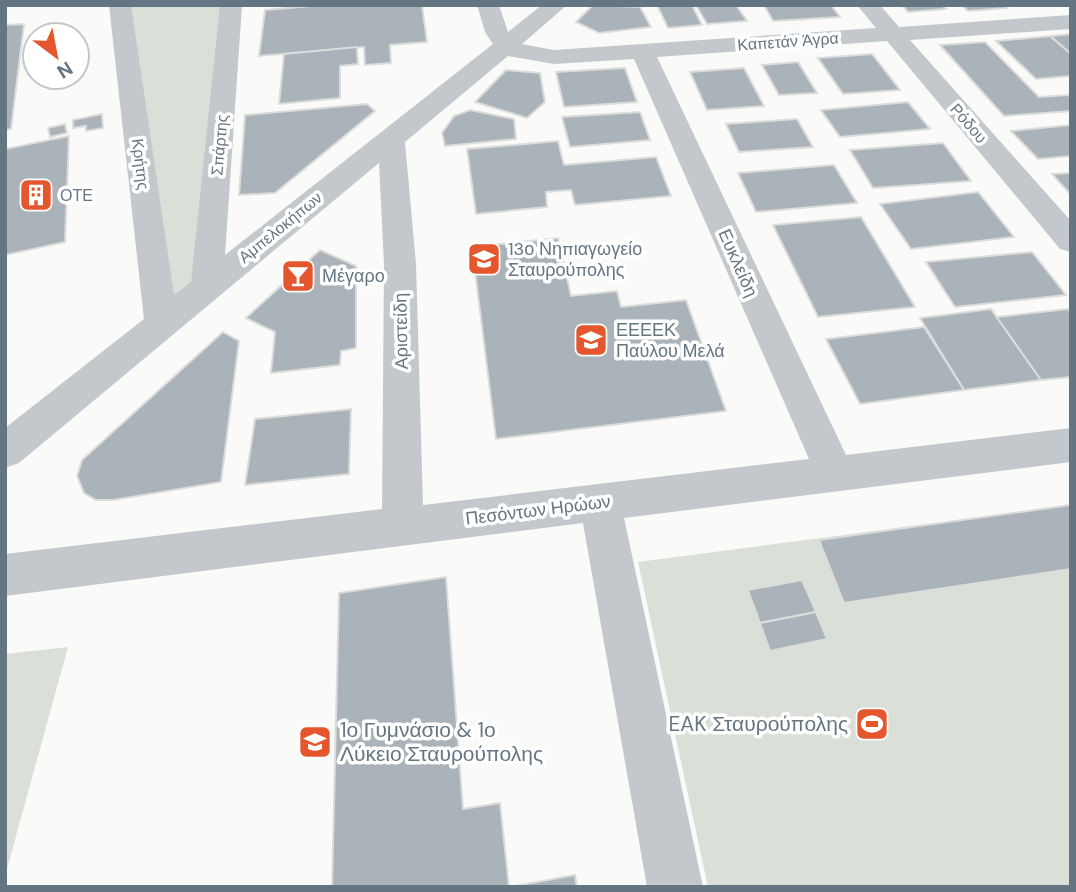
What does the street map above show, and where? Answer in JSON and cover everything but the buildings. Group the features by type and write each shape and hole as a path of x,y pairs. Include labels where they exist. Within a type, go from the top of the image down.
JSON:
{"street":[{"name":"Κρήτης","path":"120,5 161,322"},
{"name":"Σπάρτης","path":"207,286 231,5"},
{"path":"488,5 494,33 507,47"},
{"name":"Αμπελοκήπων","path":"5,451 161,322 556,5"},
{"name":"Ρόδου","path":"868,5 1071,241"},
{"name":"Καπετάν Άγρα","path":"507,47 554,57 1071,22"},
{"name":"Ευκλείδη","path":"642,51 835,474"},
{"name":"Αριστείδη","path":"391,137 400,264 403,526"},
{"name":"Πεσόντων Ηρώων","path":"5,575 1071,445"},
{"path":"600,502 675,887"}],"shaded area":[{"path":"120,5 231,5 207,286 161,322"},
{"name":"EAK Σταυρούπολης","path":"1071,505 1071,887 708,887 638,562"},
{"path":"68,647 5,876 5,654"}],"place":[{"name":"ΟΤΕ","path":"36,195"},
{"name":"13ο Νηπιαγωγείο Σταυρούπολης","path":"484,259"},
{"name":"Μέγαρο","path":"298,276"},
{"name":"ΕΕΕΕΚ Παύλου Μελά","path":"591,340"},
{"name":"EAK Σταυρούπολης","path":"872,724"},
{"name":"1ο Γυμνάσιο & 1ο Λύκειο Σταυρούπολης","path":"315,742"}]}
